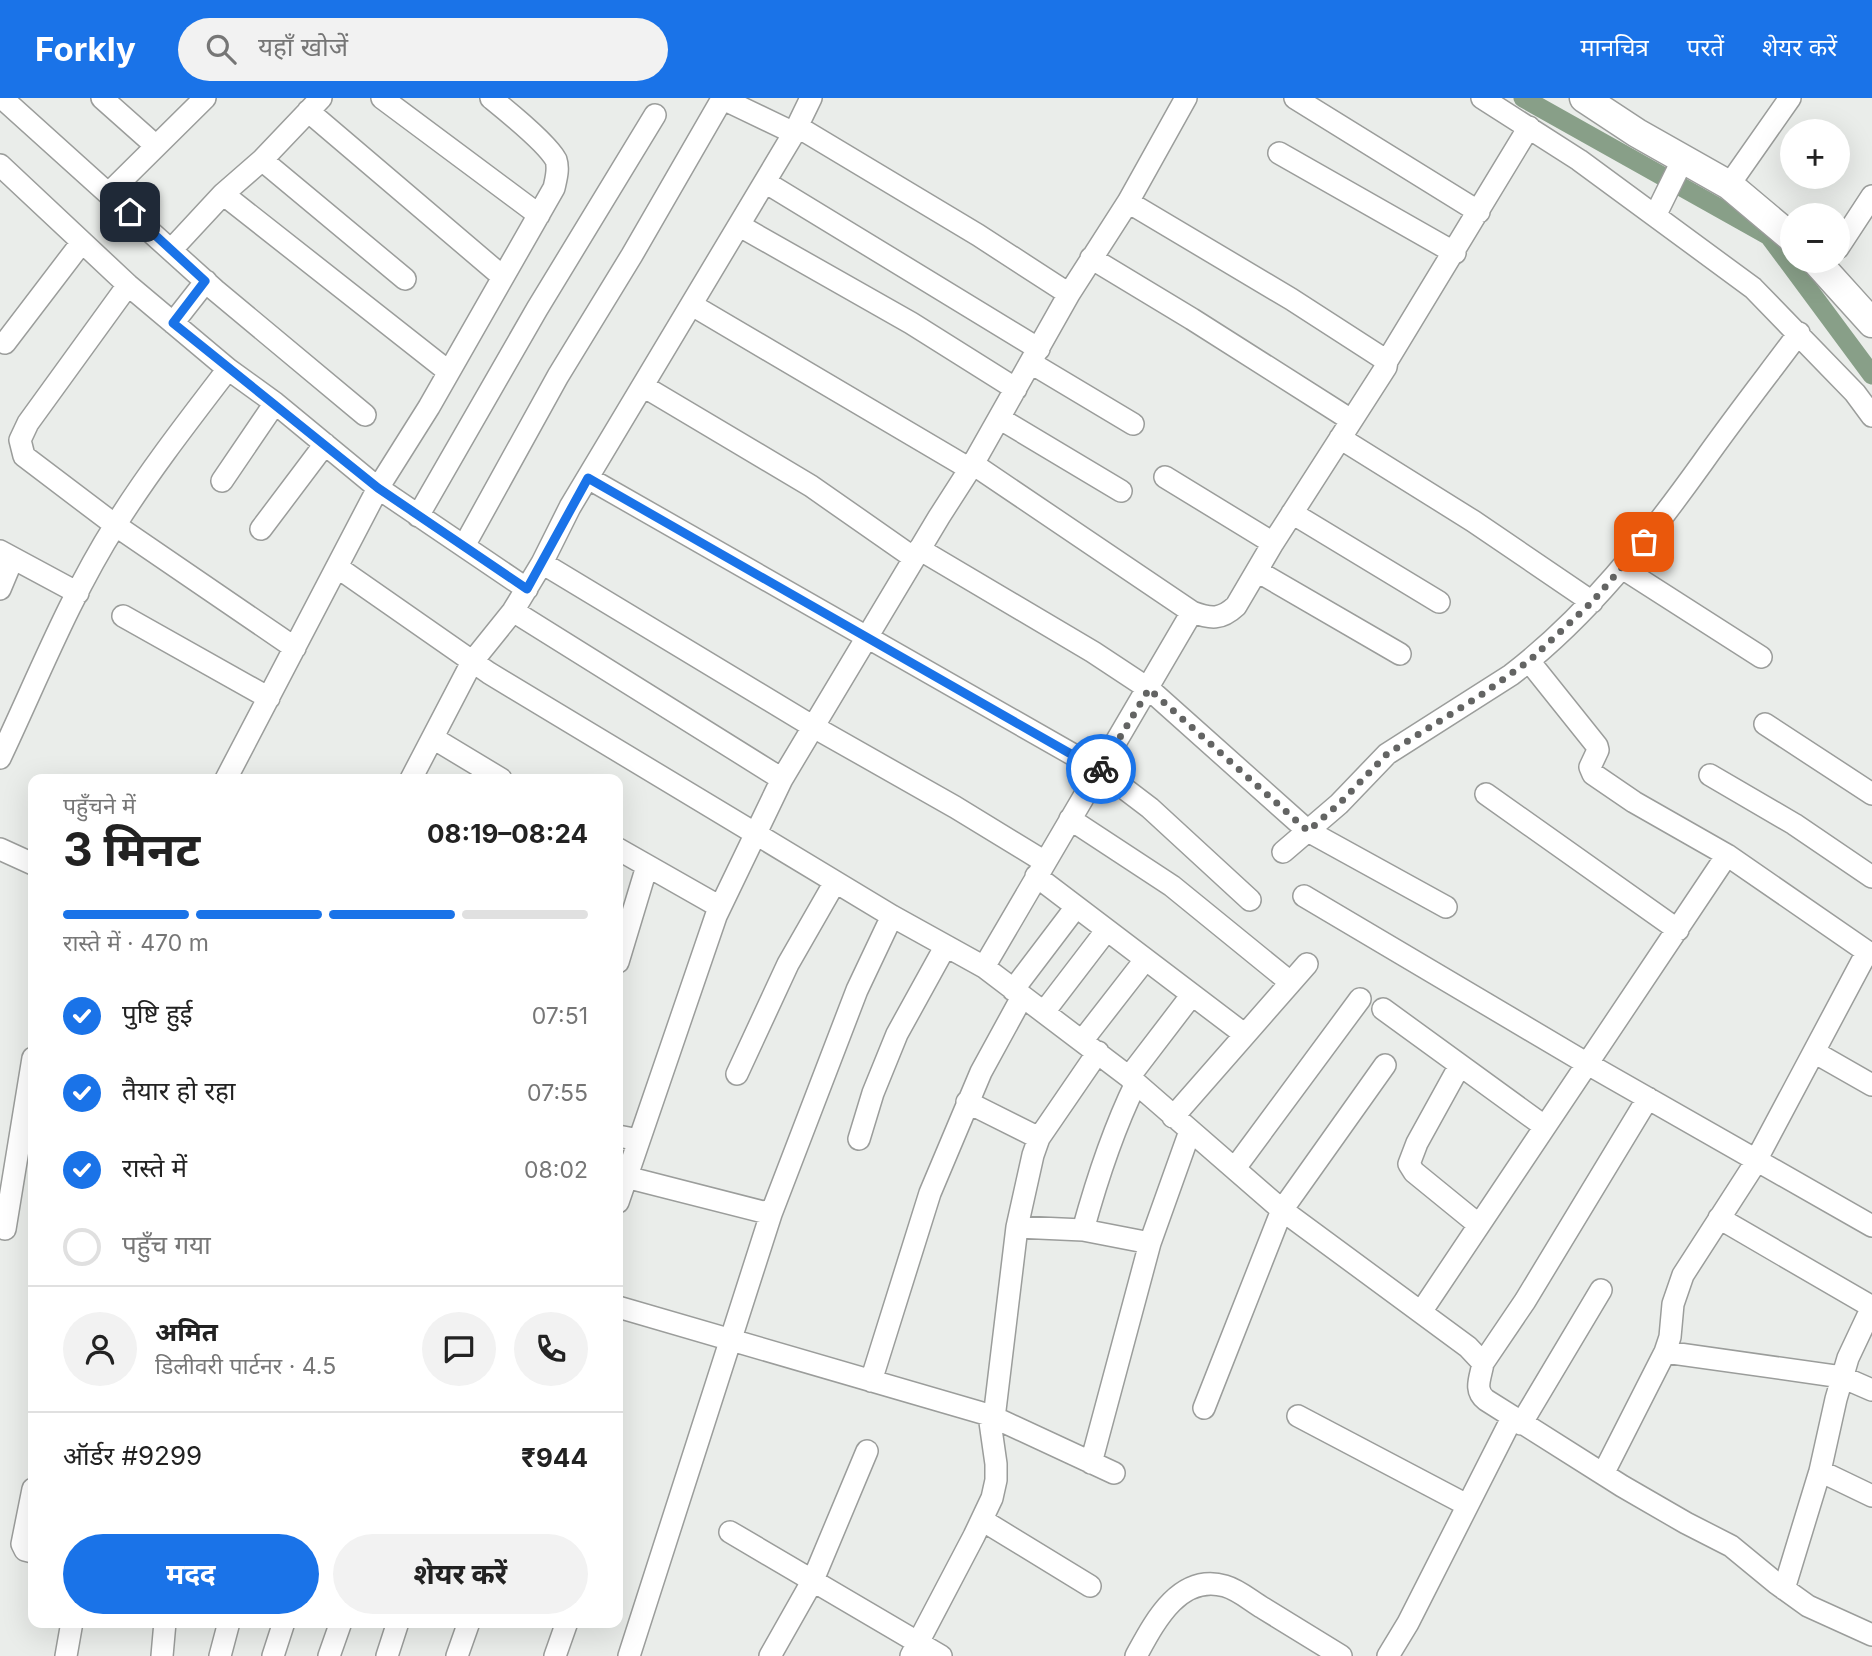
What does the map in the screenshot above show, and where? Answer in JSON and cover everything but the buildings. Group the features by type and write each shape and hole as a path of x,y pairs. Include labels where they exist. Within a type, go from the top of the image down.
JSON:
{"street":[{"path":"2,98 205,281 365,415"},
{"path":"102,98 156,146"},
{"path":"109,193 205,98"},
{"path":"382,98 539,215"},
{"path":"229,774 378,488 450,372 554,188 557,162 540,142 491,98"},
{"path":"464,546 563,367 632,255 722,98 796,130 978,235 1069,293"},
{"path":"414,774 472,662 527,589 588,478 796,130 811,98"},
{"path":"623,1172 628,1138 720,907 782,779 972,467 1069,293 1128,202 1185,98"},
{"path":"1295,98 1479,212"},
{"path":"1482,98 1659,207 1799,333 1856,393 1872,416"},
{"path":"1584,98 1678,167 1729,185 1780,228"},
{"path":"1729,185 1790,98"},
{"path":"172,249 223,194 262,160 315,105 503,277"},
{"path":"418,516 537,309 655,115"},
{"path":"692,305 972,467 1192,612 1208,618 1218,618 1236,606 1273,542 1386,367 1387,361 1455,253 1529,127"},
{"path":"1279,153 1455,253"},
{"path":"262,160 405,279"},
{"path":"0,165 128,285 228,369 275,403 378,488 527,589"},
{"path":"1659,207 1678,167"},
{"path":"765,182 1035,356 1133,424"},
{"path":"223,194 450,372"},
{"path":"1850,227 1872,196"},
{"path":"1128,202 1292,299 1387,361"},
{"path":"740,226 911,323 1016,388"},
{"path":"5,343 82,242"},
{"path":"1091,258 1192,319 1473,521 1592,602"},
{"path":"1837,273 1872,323"},
{"path":"173,323 205,281"},
{"path":"128,285 28,423 20,440 20,448 27,461 115,525 295,648"},
{"path":"1283,852 1339,804 1387,754 1478,697 1529,661 1592,602 1672,505 1799,333"},
{"path":"0,758 78,593 115,525 167,449 228,369"},
{"path":"643,386 811,486 917,554 1093,652 1149,689 1308,831 1446,907"},
{"path":"222,481 275,403"},
{"path":"999,418 1121,491"},
{"path":"261,529 325,444"},
{"path":"1165,477 1273,542"},
{"path":"588,478 1100,770 1150,808 1250,900"},
{"path":"1292,513 1439,602"},
{"path":"0,589 7,554 78,593"},
{"path":"542,564 812,726 955,807 1041,869 1076,907 1244,1034"},
{"path":"337,567 472,662 754,834 945,947 984,967 1133,1080 1282,1210 1468,1347 1483,1363"},
{"path":"1622,568 1761,657"},
{"path":"1257,571 1400,654"},
{"path":"513,611 782,779"},
{"path":"984,967 1192,612"},
{"path":"123,616 269,698"},
{"path":"1529,661 1597,746 1598,750 1590,767 1593,774 1634,802 1727,855 1869,953 1756,1160 1683,1275 1673,1304 1670,1337 1665,1352 1603,1474"},
{"path":"1765,724 1872,794"},
{"path":"433,738 493,774"},
{"path":"1710,775 1794,824 1872,877"},
{"path":"1486,794 1678,930"},
{"path":"1070,819 1172,886 1290,982"},
{"path":"0,849 28,862"},
{"path":"623,852 720,907"},
{"path":"1421,1312 1727,855"},
{"path":"623,945 647,866"},
{"path":"737,1074 788,964 835,882"},
{"path":"1304,896 1586,1063 1872,1226"},
{"path":"871,1381 915,1236 967,1102 1018,993 1076,907"},
{"path":"629,1656 771,1214 857,990 892,916"},
{"path":"1044,1012 1106,931"},
{"path":"859,1139 873,1093 897,1034 945,947"},
{"path":"989,1415 995,1409 1017,1227 1033,1155 1039,1138 1090,1046 1144,960"},
{"path":"1173,1117 1307,964"},
{"path":"1083,1230 1104,1159 1133,1080 1191,996"},
{"path":"1235,1168 1360,999"},
{"path":"1383,1009 1544,1126"},
{"path":"1814,1052 1872,1085"},
{"path":"1204,1408 1282,1210 1385,1065"},
{"path":"1460,1065 1417,1143 1409,1164 1414,1172 1479,1225"},
{"path":"5,1229 28,1089"},
{"path":"1648,1098 1525,1301 1483,1363 1478,1392 1517,1421 1603,1474 1731,1546 1808,1606 1872,1635"},
{"path":"967,1102 1039,1138"},
{"path":"1091,1463 1150,1243 1190,1131"},
{"path":"623,1192 771,1214"},
{"path":"1719,1218 1872,1307 1842,1377 1820,1471 1784,1589"},
{"path":"1017,1227 1083,1230 1150,1243"},
{"path":"1388,1656 1408,1623 1467,1505 1601,1290"},
{"path":"623,1308 989,1415 1114,1473"},
{"path":"1665,1352 1842,1377 1872,1390"},
{"path":"915,1649 992,1498 996,1464 989,1415"},
{"path":"1298,1416 1467,1505"},
{"path":"770,1656 813,1580 867,1451"},
{"path":"1820,1471 1872,1496"},
{"path":"28,1514 22,1544 28,1551"},
{"path":"982,1520 1090,1586"},
{"path":"730,1532 813,1580 915,1649 941,1656"},
{"path":"1136,1656 1157,1618 1171,1601 1198,1585 1211,1584 1234,1590 1341,1656"},
{"path":"66,1656 71,1628"},
{"path":"162,1656 164,1628"},
{"path":"220,1656 227,1628"},
{"path":"273,1656 282,1628"},
{"path":"329,1656 339,1628"},
{"path":"387,1656 396,1628"},
{"path":"457,1656 467,1628"},
{"path":"555,1656 565,1628"}],"waterway":[{"path":"1523,98 1769,236 1872,375"}],"way so far":[{"path":"1101,769 1149,689 1308,831 1339,804 1387,754 1478,697 1529,661 1592,602 1644,542"}],"route":[{"path":"130,212 205,281 173,323 378,488 527,589 588,478 1101,769"}]}
